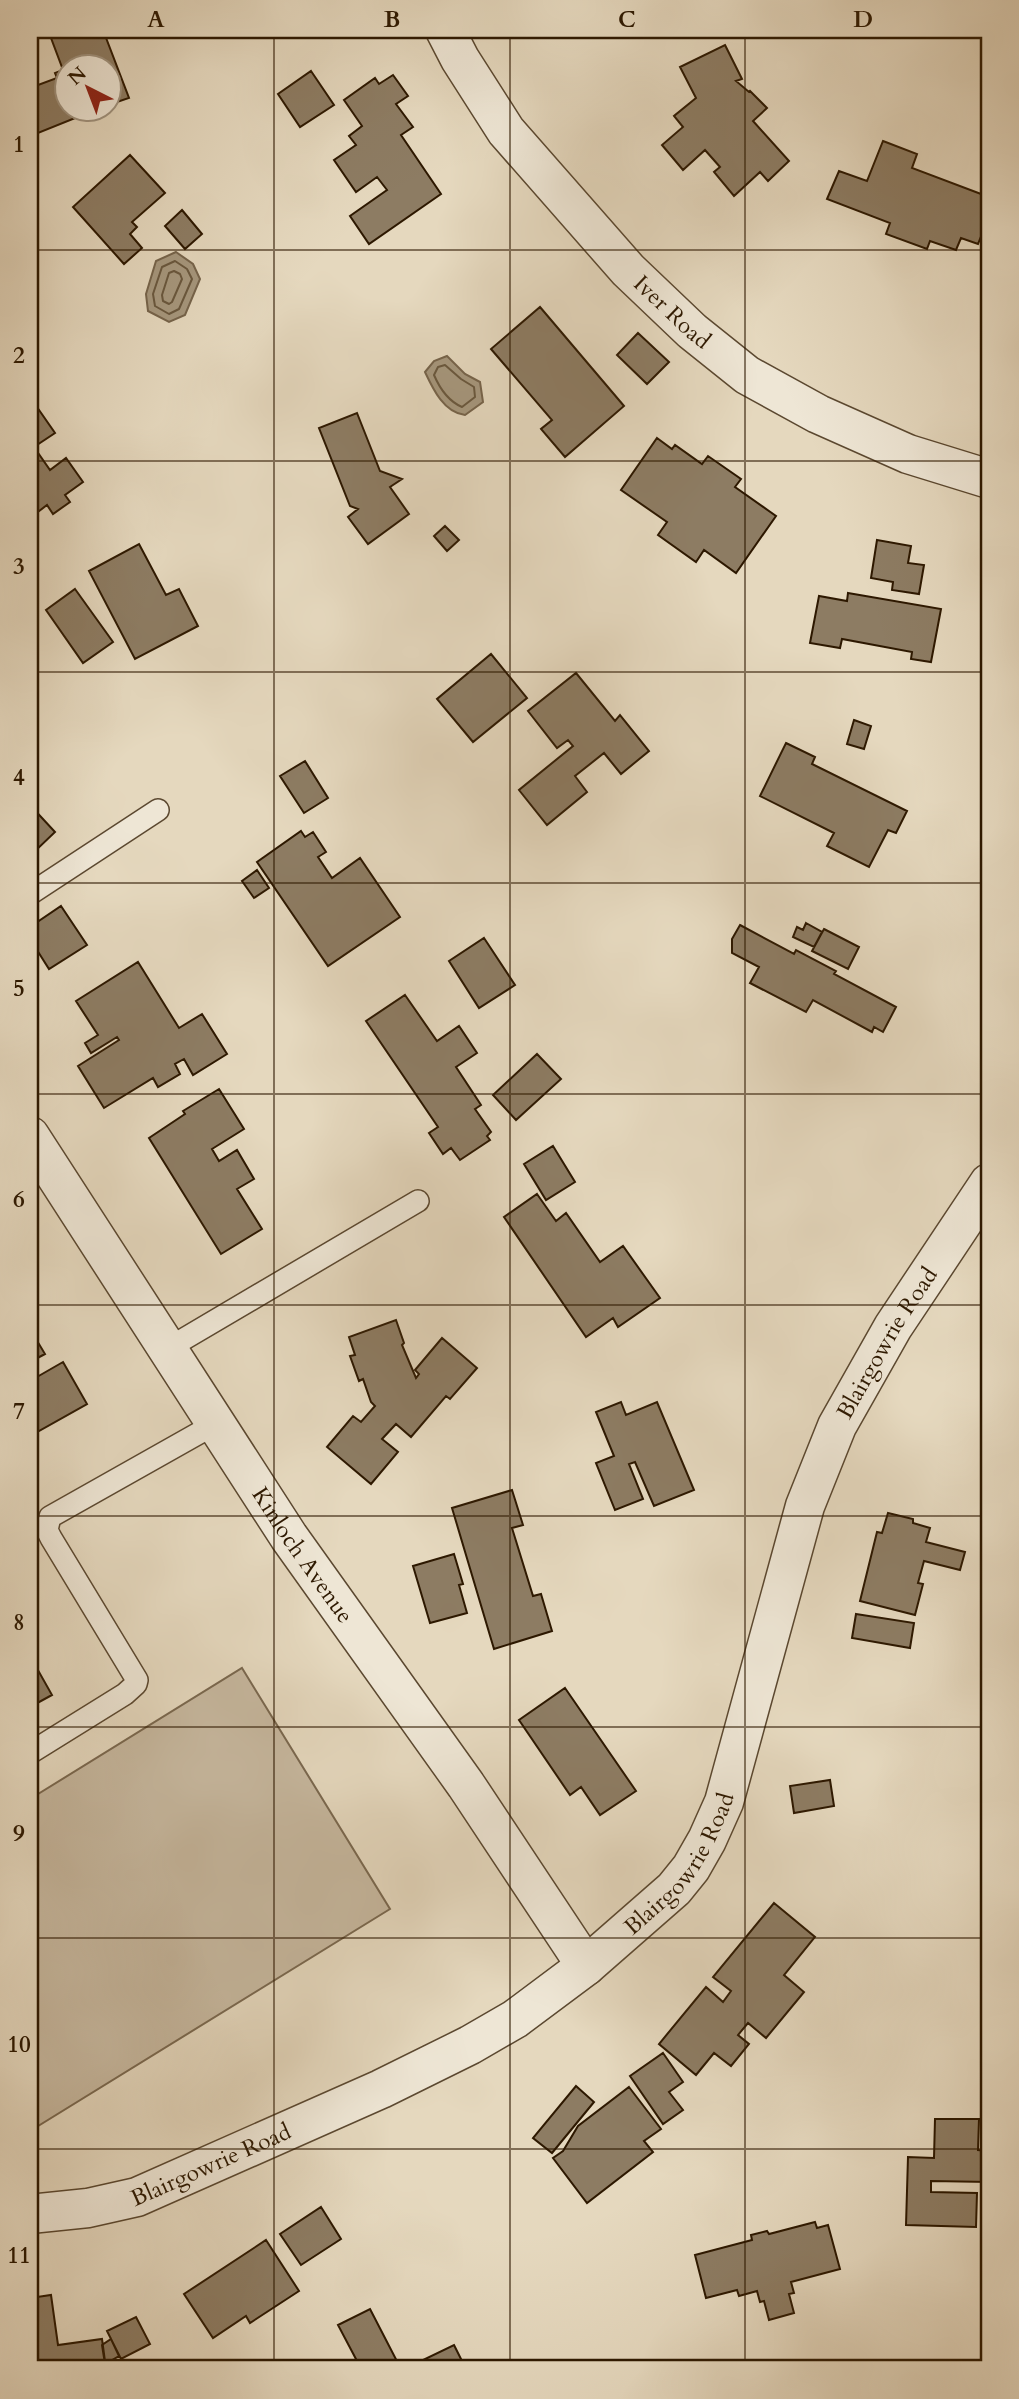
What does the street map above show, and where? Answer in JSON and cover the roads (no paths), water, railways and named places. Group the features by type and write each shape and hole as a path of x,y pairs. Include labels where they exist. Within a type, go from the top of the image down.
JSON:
{"street":[{"name":"Iver Road","path":"446,30 460,59 506,131 628,270 692,331 747,375 818,414 908,454 989,479"},
{"name":"Kinloch Avenue","path":"30,1136 297,1549 466,1786 586,1966"},
{"name":"Blairgowrie Road","path":"30,2214 78,2209 137,2197 382,2089 470,2046 515,2019 586,1966 674,1889 691,1868 724,1802 805,1506 837,1426 893,1327 989,1184"}],"lane":[{"path":"30,894 158,810"},
{"path":"167,1349 418,1201"},
{"path":"30,1753 125,1694 137,1680 51,1538 47,1530 50,1517 215,1424"}],"water":[{"path":"176,252 193,264 200,279 185,315 169,322 148,311 146,294 156,261"},
{"path":"447,356 465,374 480,382 483,402 465,415 445,405 425,372 434,361"}]}
